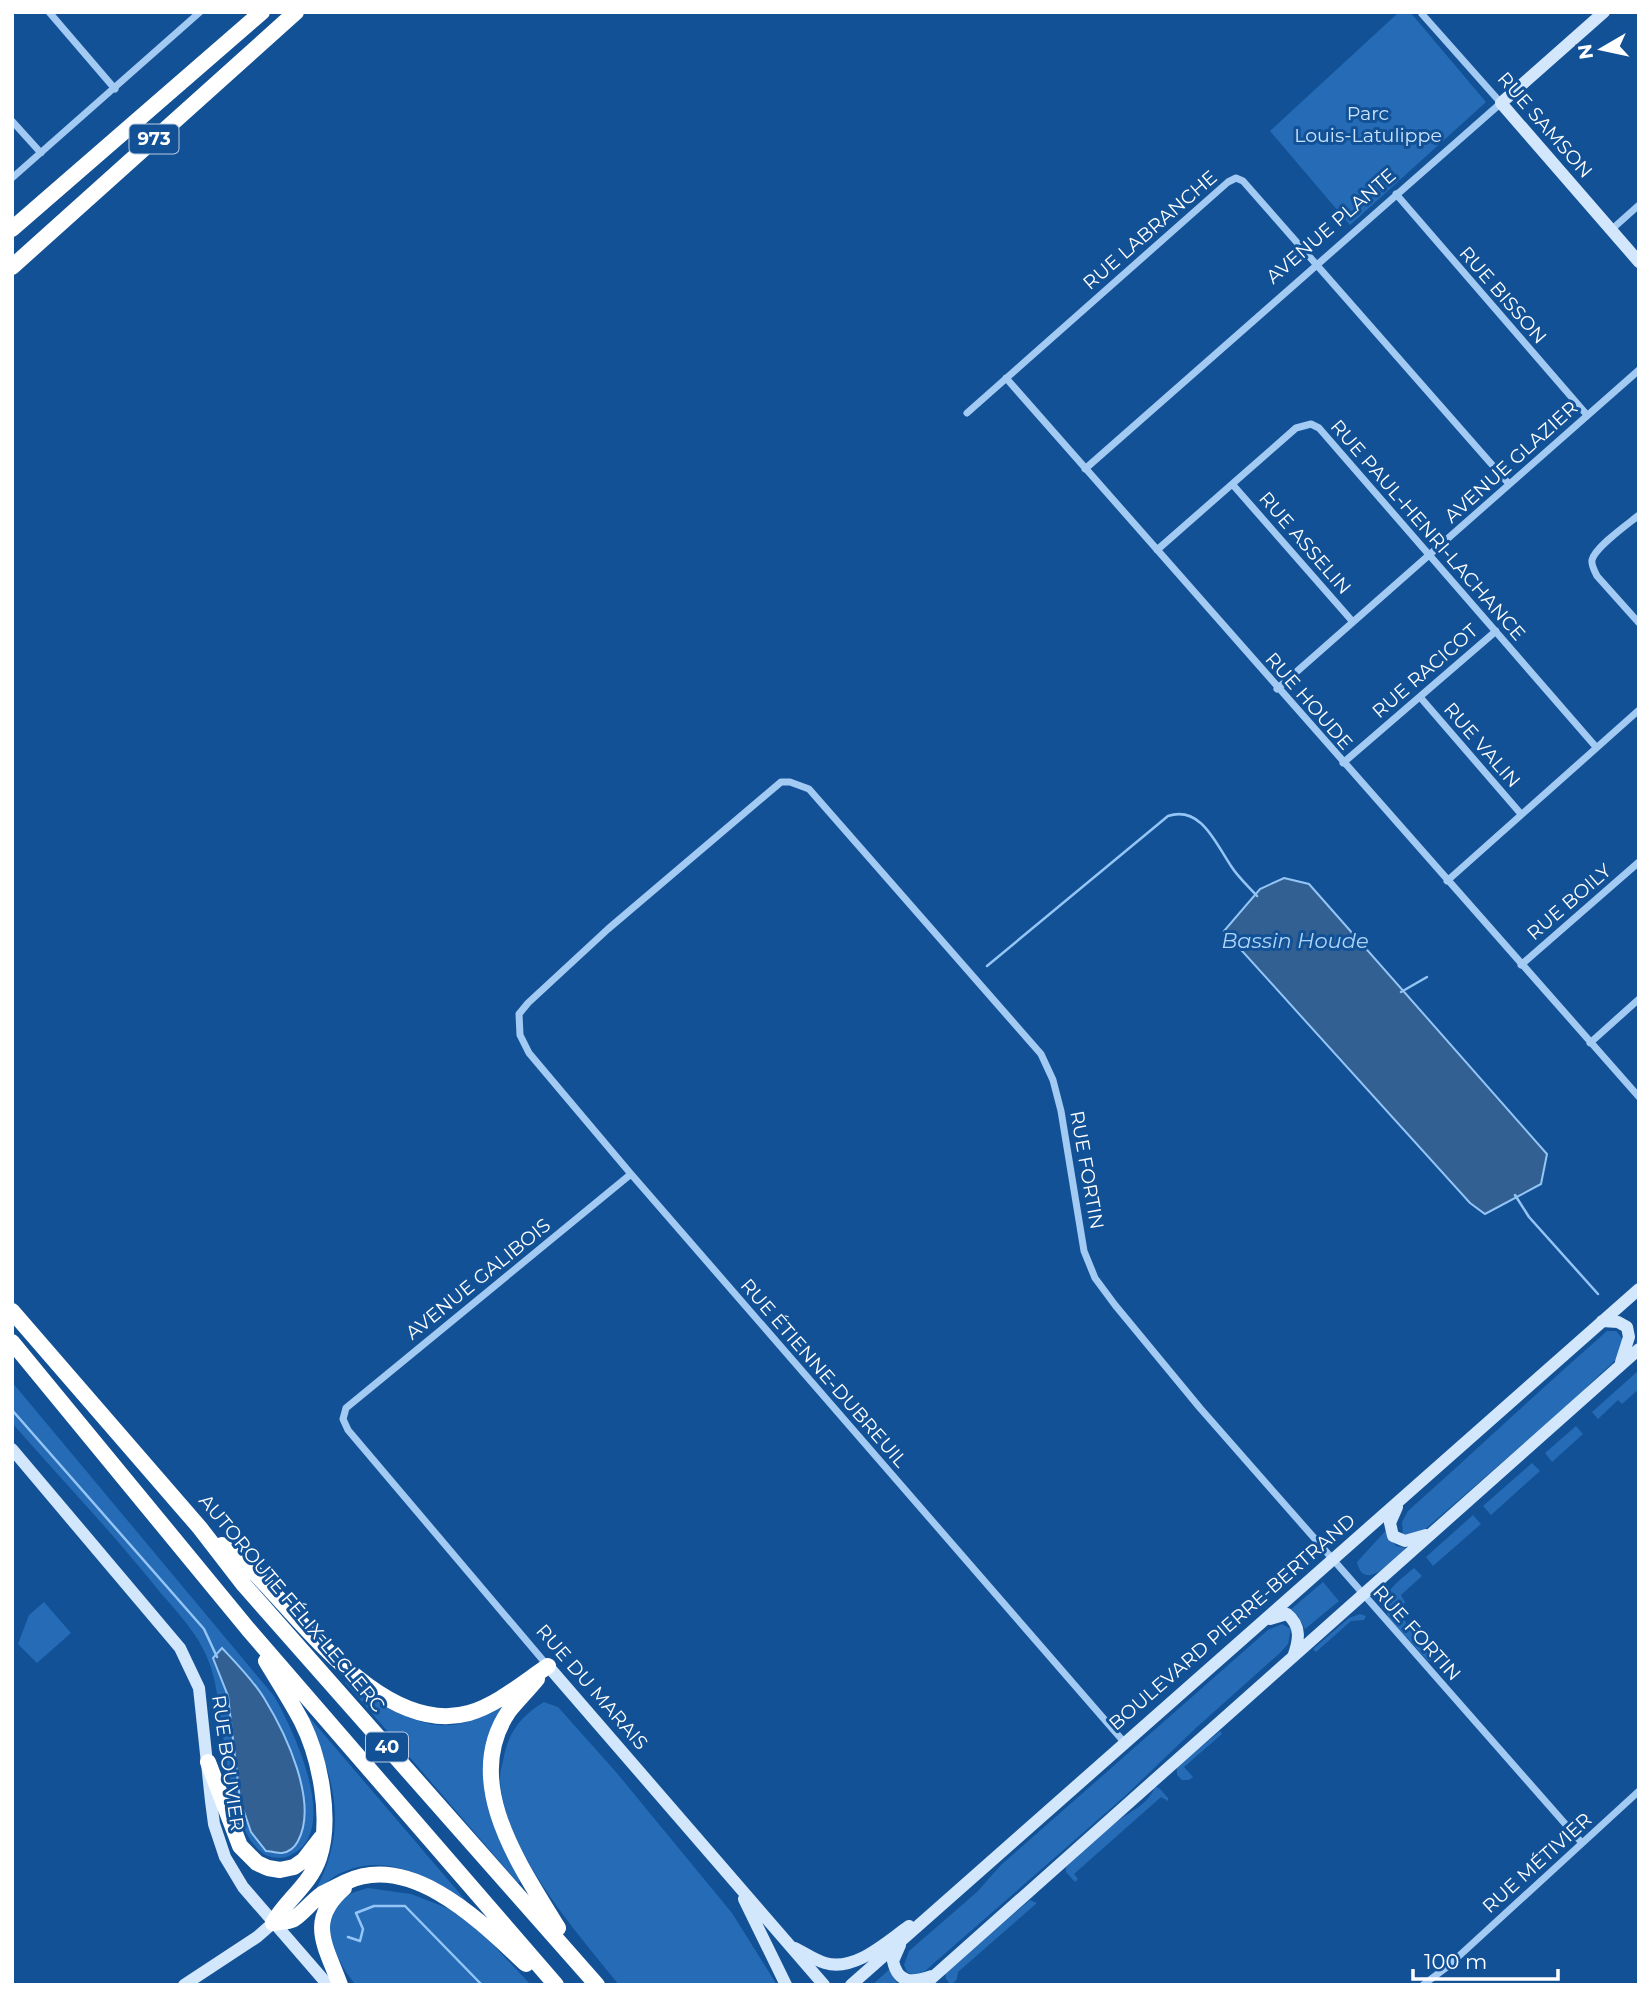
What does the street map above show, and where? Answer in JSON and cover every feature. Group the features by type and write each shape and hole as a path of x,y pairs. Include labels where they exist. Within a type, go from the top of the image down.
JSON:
{"highway":[{"name":"973","path":"12,229 262,12"},
{"name":"973","path":"14,265 296,12"},
{"name":"AUTOROUTE FÉLIX-LECLERC","path":"12,1311 200,1528 252,1594 597,1985"},
{"name":"40","path":"12,1342 247,1629 556,1985"},
{"path":"12,1354 75,1420"},
{"path":"200,1528 250,1569 344,1666 398,1705 422,1714 469,1713 494,1701 548,1667"},
{"path":"247,1629 303,1724 318,1770 325,1812 319,1858 308,1881 281,1909 273,1923"},
{"path":"548,1667 509,1713 498,1735 492,1760 492,1780 503,1830 515,1857 579,1963"},
{"path":"208,1762 240,1846 257,1863 280,1870 294,1867 304,1860 323,1836"},
{"path":"273,1923 292,1920 321,1895 357,1877 395,1877 433,1889 458,1904 549,1985"},
{"path":"340,1985 326,1955 321,1926 331,1902 357,1877"}],"main road":[{"name":"AVENUE PLANTE","path":"1500,103 1604,12"},
{"name":"RUE SAMSON","path":"1500,103 1639,262"},
{"name":"BOULEVARD PIERRE-BERTRAND","path":"851,1985 1639,1289"},
{"path":"1602,1321 1618,1322 1627,1327 1629,1337 1620,1366"},
{"path":"924,1985 1639,1349"},
{"name":"RUE BOUVIER","path":"12,1449 180,1648 199,1688 214,1824 222,1848 243,1887 328,1985"},
{"path":"1401,1501 1390,1522 1393,1536 1405,1541 1431,1532"},
{"path":"1263,1621 1287,1614 1294,1621 1298,1632 1293,1658"},
{"name":"RUE DU MARAIS","path":"548,1667 824,1985"},
{"path":"736,1883 786,1985"},
{"path":"789,1945 824,1963 837,1966 850,1964 950,1898"},
{"path":"184,1985 257,1937 273,1923"},
{"path":"902,1942 894,1961 898,1974 911,1981 936,1974"}],"street":[{"path":"49,12 115,89"},
{"path":"12,178 115,89 196,13"},
{"name":"RUE SAMSON","path":"1423,13 1500,103"},
{"name":"AVENUE PLANTE","path":"1085,468 1500,103"},
{"path":"12,121 41,153"},
{"name":"RUE LABRANCHE","path":"967,413 1228,181 1236,178 1243,181 1509,484"},
{"name":"RUE BISSON","path":"1396,194 1587,415"},
{"path":"1610,230 1639,205"},
{"name":"AVENUE GLAZIER","path":"1277,689 1639,370"},
{"name":"RUE HOUDE","path":"1006,379 1639,1097"},
{"name":"RUE PAUL-HENRI-LACHANCE","path":"1157,551 1296,428 1311,424 1318,428 1430,555 1595,747"},
{"name":"RUE ASSELIN","path":"1233,485 1353,622"},
{"path":"1639,515 1597,551 1592,559 1597,576 1639,623"},
{"name":"RUE RACICOT","path":"1343,763 1496,631"},
{"name":"RUE VALIN","path":"1420,697 1521,814"},
{"path":"1447,881 1639,710"},
{"name":"RUE FORTIN","path":"519,1014 608,929 781,782 790,782 809,789 1041,1054 1053,1080 1061,1111 1084,1251 1095,1278 1115,1306 1332,1561 1582,1843"},
{"name":"RUE BOILY","path":"1521,965 1639,862"},
{"path":"1590,1043 1639,999"},
{"name":"RUE ÉTIENNE-DUBREUIL","path":"519,1014 520,1035 529,1053 1124,1742"},
{"name":"AVENUE GALIBOIS","path":"346,1408 631,1174"},
{"name":"RUE DU MARAIS","path":"346,1408 344,1419 348,1430 548,1667"},
{"name":"RUE MÉTIVIER","path":"1423,1985 1447,1967 1639,1791"}],"green space":[{"name":"Parc Louis-Latulippe","path":"1399,12 1410,12 1486,102 1350,225 1270,131"},
{"path":"1607,1331 1616,1331 1621,1337 1623,1351 1582,1393 1423,1531 1416,1536 1403,1535 1402,1522 1408,1511"},
{"path":"1639,1370 1639,1389 1622,1404 1618,1400 1598,1419 1592,1412"},
{"path":"12,1382 274,1696 301,1754 313,1803 313,1825 306,1843 291,1855 275,1858 261,1852 248,1836 239,1816 227,1764 215,1685 201,1645 124,1548 12,1423"},
{"path":"1576,1426 1583,1434 1552,1462 1545,1453"},
{"path":"1532,1463 1540,1471 1491,1515 1483,1506"},
{"path":"1473,1515 1481,1524 1433,1566 1426,1557"},
{"path":"1390,1526 1391,1539 1396,1546 1406,1548 1380,1571 1366,1575 1357,1562"},
{"path":"1414,1568 1422,1576 1401,1595 1405,1602 1403,1616 1411,1631 1434,1656 1433,1661 1428,1661 1389,1618 1386,1610 1385,1602 1391,1590"},
{"path":"1323,1582 1339,1601 1305,1629 1298,1616 1290,1610"},
{"path":"44,1602 71,1633 37,1663 18,1644 29,1615"},
{"path":"1360,1614 1366,1616 1364,1620 1351,1621 1316,1652 1313,1649 1349,1618"},
{"path":"1282,1624 1291,1629 1288,1644 1281,1652 1125,1796 925,1971 914,1975 907,1972 904,1965 909,1951 977,1892 1001,1865 1268,1630"},
{"path":"349,1679 391,1709 423,1722 439,1725 456,1725 473,1720 508,1703 486,1756 523,1880 518,1883 345,1682"},
{"path":"544,1702 558,1707 616,1772 732,1913 777,1985 619,1985 544,1888 513,1832 504,1804 500,1774 509,1739 523,1718"},
{"path":"304,1711 467,1902 439,1884 392,1866 359,1867 343,1872 315,1891 333,1844 334,1800 323,1756"},
{"path":"1220,1731 1222,1734 1184,1767 1193,1777 1182,1780 1177,1775 1177,1767"},
{"path":"1155,1787 1159,1788 1168,1801 1161,1797 1074,1874 1078,1879 1075,1882 1066,1872 1066,1867 1105,1831 1144,1802"},
{"path":"368,1888 411,1894 465,1915 531,1985 356,1985 336,1953 330,1928 337,1905 349,1895"},
{"path":"1030,1900 1037,1903 958,1972 957,1979 951,1985 945,1973"},
{"path":"891,1968 899,1985 872,1985"}],"water":[{"name":"Bassin Houde","path":"1284,878 1309,884 1547,1154 1541,1184 1485,1214 1470,1203 1224,931 1260,889"},
{"path":"222,1648 250,1678 264,1698 290,1748 297,1768 304,1807 303,1825 297,1843 285,1852 266,1851 251,1832 240,1800 228,1696 213,1658"}],"waterway":[{"path":"987,966 1168,816 1180,814 1198,821 1237,874 1257,896"},
{"path":"1401,992 1427,977"},
{"path":"1515,1195 1529,1217 1598,1294"},
{"path":"12,1410 204,1629 217,1657"},
{"path":"348,1937 360,1941 363,1929 356,1913 374,1906 405,1906 482,1985"}]}
